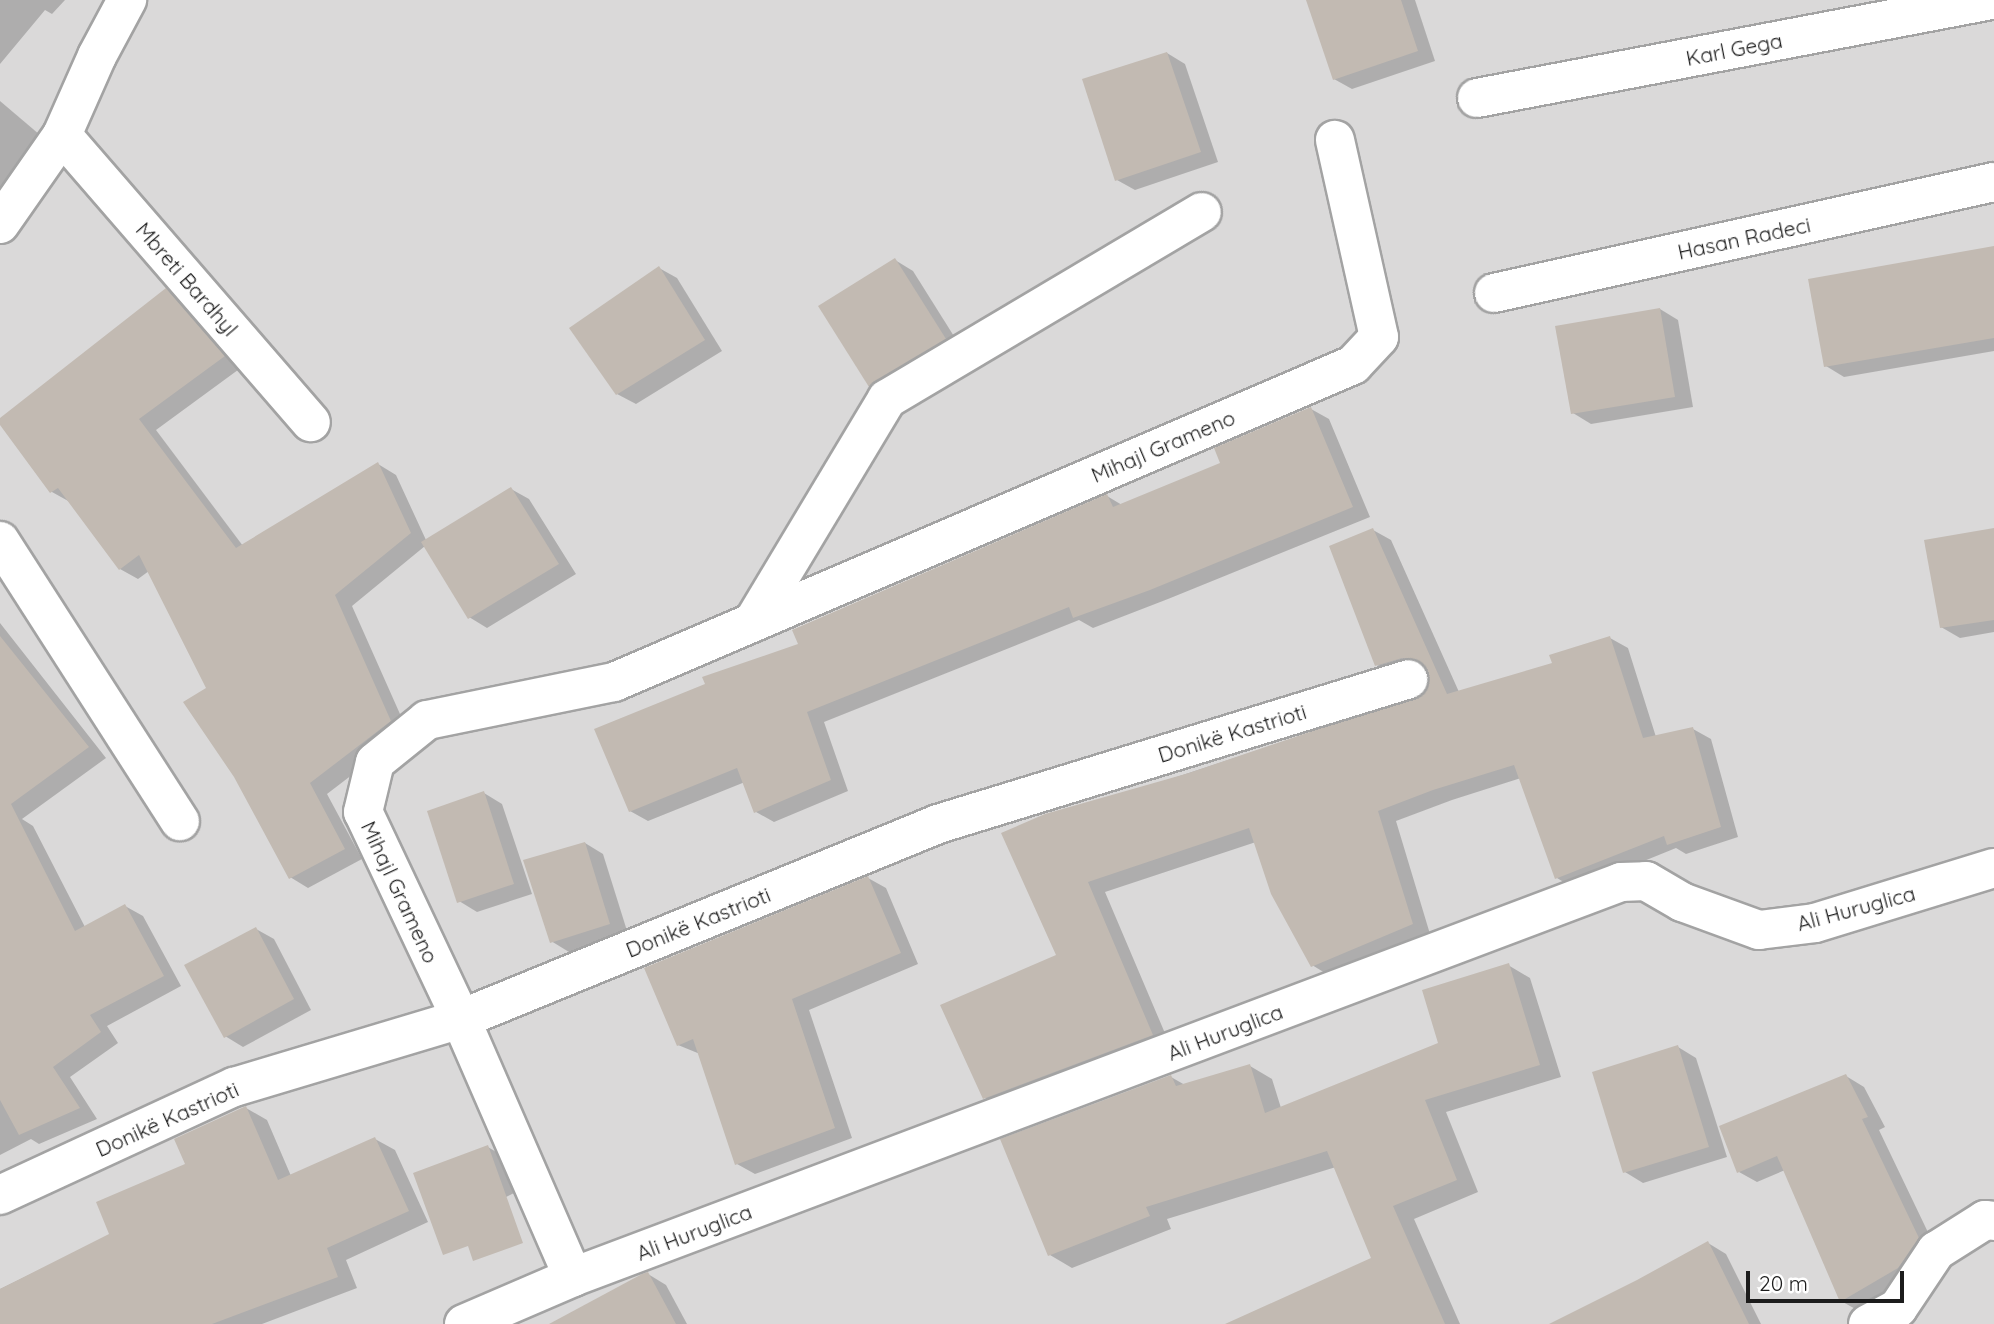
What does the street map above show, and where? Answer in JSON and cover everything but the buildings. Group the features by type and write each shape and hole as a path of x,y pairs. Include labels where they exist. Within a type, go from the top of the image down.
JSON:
{"street":[{"path":"0,224 62,135 96,56 127,0"},
{"name":"Karl Gega","path":"1477,97 1991,0"},
{"name":"Mbreti Bardhyl","path":"62,135 312,422"},
{"name":"Mihajl Grameno","path":"573,1277 461,1019 363,812 375,762 427,720 614,682 1353,365 1379,337 1335,140"},
{"name":"Hasan Radeci","path":"1494,293 1994,183"},
{"path":"752,622 887,399 1202,212"},
{"path":"0,541 180,821"},
{"name":"Donikë Kastrioti","path":"0,1195 234,1087 461,1019 938,824 1408,679"},
{"name":"Ali Huruglica","path":"464,1324 525,1312 573,1277 1621,882 1646,881 1682,902 1759,930 1815,923 1994,868"},
{"path":"1868,1324 1898,1308 1936,1251 1985,1220 1994,1221"}],"shaded area":[{"path":"0,0 1994,0 1994,1324 0,1324"}]}
